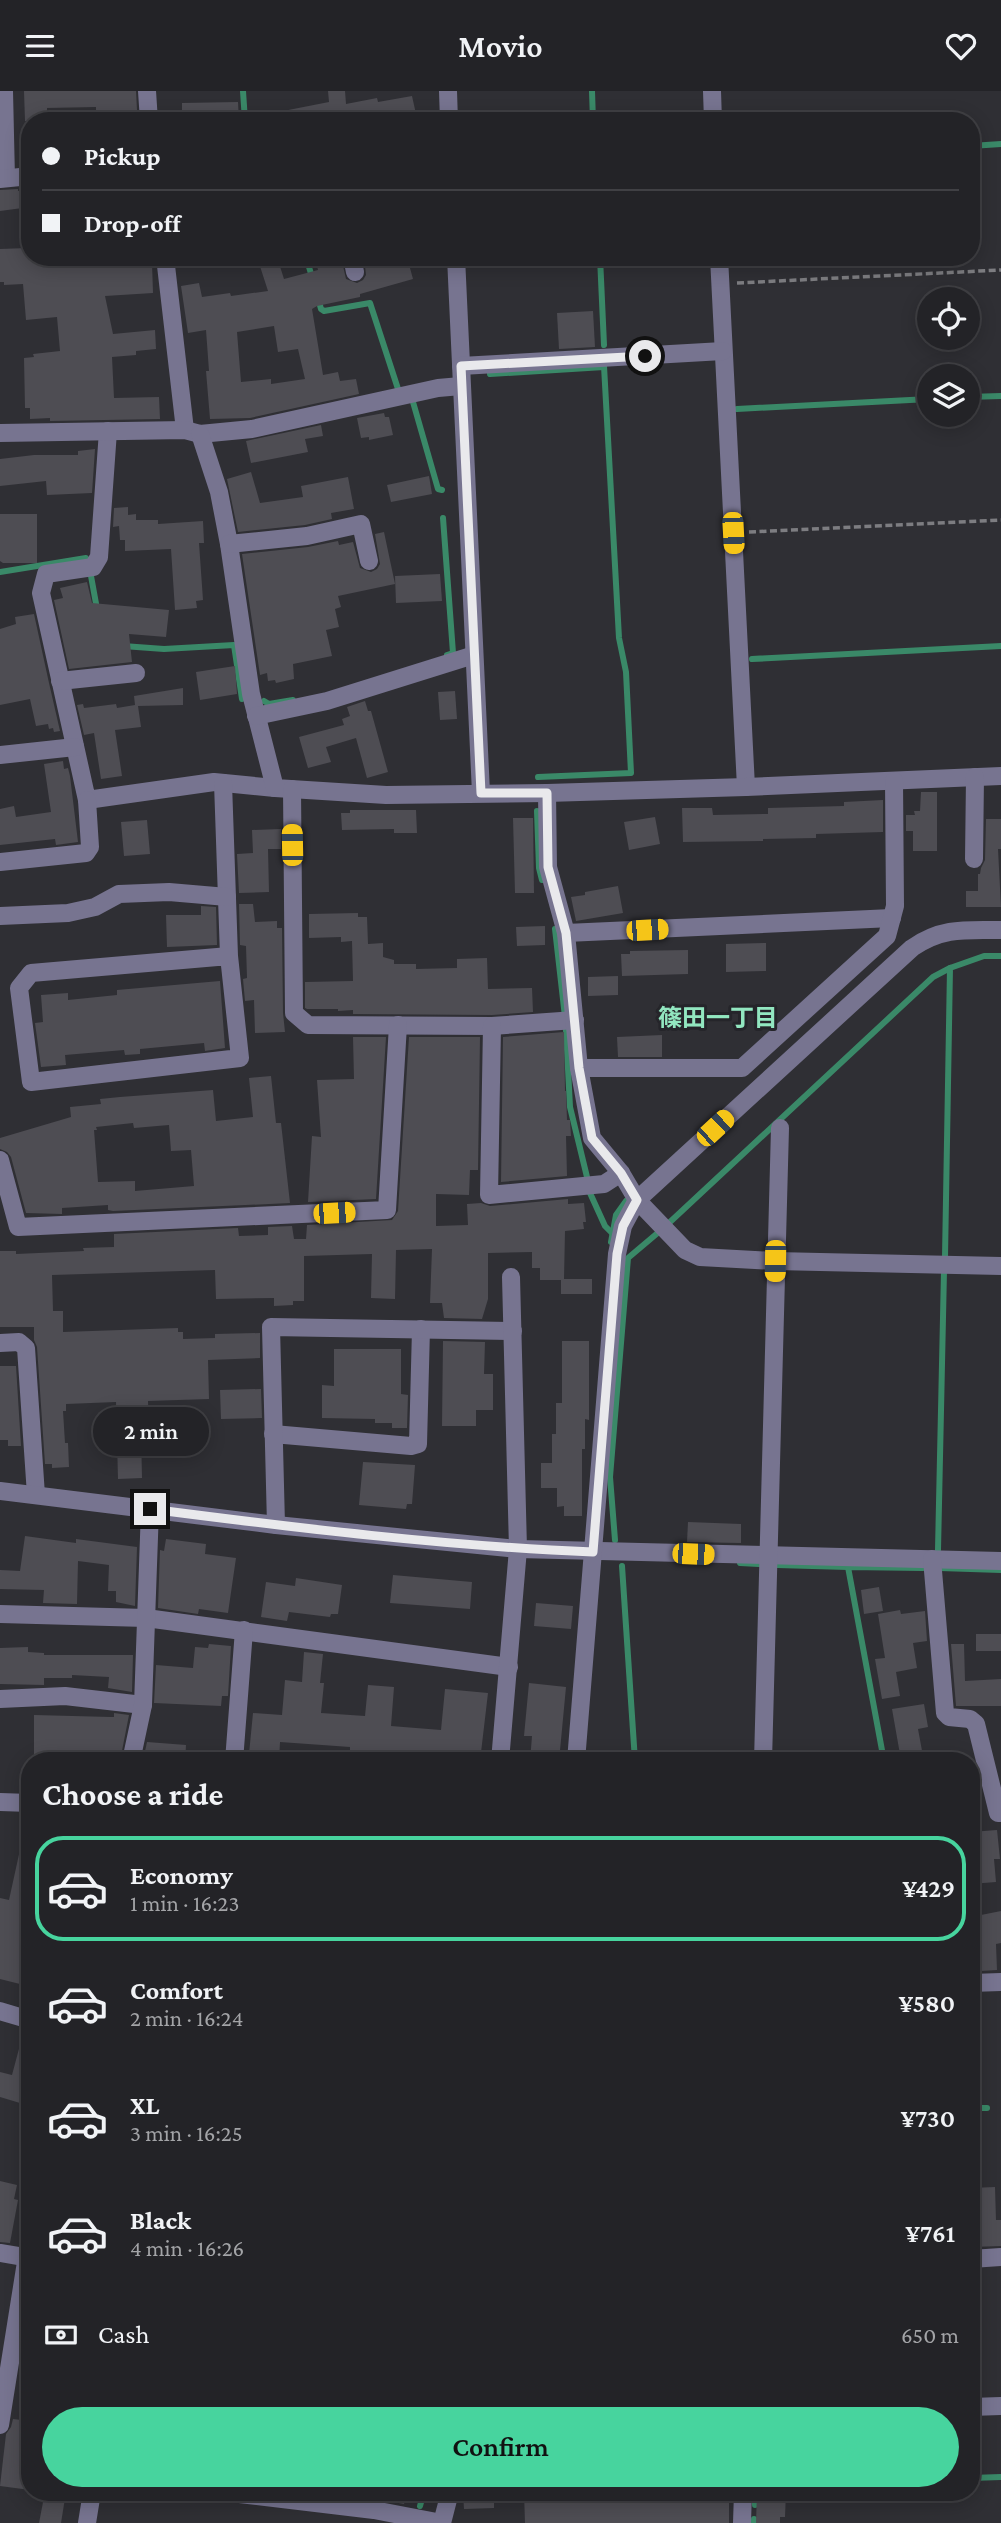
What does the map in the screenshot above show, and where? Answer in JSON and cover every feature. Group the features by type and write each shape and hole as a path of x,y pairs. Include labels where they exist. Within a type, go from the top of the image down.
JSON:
{"street":[{"path":"4,91 3,178 21,177"},
{"path":"147,91 148,112"},
{"path":"448,91 449,112"},
{"path":"712,91 713,112"},
{"path":"166,266 192,432 219,492 251,694 256,716 283,789 294,1013 308,1025 492,1026 575,1020"},
{"path":"456,266 481,793"},
{"path":"719,266 746,787"},
{"path":"461,366 723,351"},
{"path":"0,433 252,429 438,388 461,386"},
{"path":"0,862 86,853 90,847 87,800 41,593 46,574 93,567 99,557 108,431"},
{"path":"229,544 307,535 361,524 369,561"},
{"path":"256,716 327,701 474,655"},
{"path":"61,681 136,673"},
{"path":"0,755 75,747"},
{"path":"87,800 214,782 386,795 746,787 1001,776"},
{"path":"974,859 975,777"},
{"path":"579,1068 742,1067 887,936 895,907 894,781"},
{"path":"223,783 229,956 240,1058 31,1081 19,988 31,973 229,956"},
{"path":"547,793 548,867 566,933 579,1068 592,1138 621,1173 637,1200 685,1250 700,1257 775,1261 1001,1265"},
{"path":"0,916 68,913 95,907 119,894 169,892 227,897"},
{"path":"566,933 892,918"},
{"path":"577,1752 617,1254 623,1226 637,1200 923,940 945,931 1001,930"},
{"path":"0,1160 19,1227 387,1210 398,1025"},
{"path":"492,1026 489,1195 604,1184 621,1173"},
{"path":"763,1752 780,1128"},
{"path":"501,1752 518,1549 511,1277"},
{"path":"276,1525 271,1327 513,1331"},
{"path":"273,1434 411,1446 418,1444 421,1329"},
{"path":"0,1343 19,1342 26,1348 36,1495"},
{"path":"0,1491 276,1525 518,1549 1001,1561"},
{"path":"133,1752 143,1705 150,1509"},
{"path":"932,1559 945,1713 949,1717 970,1719 976,1724 998,1813 1001,1813"},
{"path":"0,1614 146,1618 509,1667"},
{"path":"235,1752 244,1630"},
{"path":"0,1699 65,1696 143,1705"},
{"path":"1,1807 21,1804"},
{"path":"980,1983 1001,1982"},
{"path":"0,2011 21,2017"},
{"path":"0,2253 21,2257"},
{"path":"980,2258 1001,2257"},
{"path":"0,2425 21,2295"},
{"path":"980,2407 1001,2406"},
{"path":"87,2523 91,2501"},
{"path":"298,2501 374,2510 435,2522 446,2501"},
{"path":"742,2523 743,2501"}],"path":[{"path":"720,284 1001,270"},
{"path":"733,533 1001,520"}],"building":[{"path":"24,91 136,91 137,110 96,111 96,107 47,108 47,112 25,112"},
{"path":"328,91 345,91 346,104 377,98 378,102 412,96 416,112 278,112 329,102"},
{"path":"238,102 239,112 182,112 182,103"},
{"path":"0,190 21,190 21,208 0,211"},
{"path":"21,248 21,266 152,266 153,293 105,296 113,334 155,330 156,349 136,351 136,355 112,357 114,398 159,397 160,419 30,419 30,408 25,408 24,358 34,357 33,354 60,351 57,317 26,320 23,284 4,285 4,282 0,282 0,249"},
{"path":"260,266 280,266 284,279 318,270 317,266 343,266 346,279 357,283 366,275 365,266 409,266 413,279 360,294 360,297 312,309 323,375 338,372 340,381 356,379 359,394 250,418 210,419 206,330 188,333 181,286 199,283 202,297 230,293 231,296 268,291","holes":["274,326 278,352 298,349 305,379 271,384 271,379 241,382 237,332"]},
{"path":"593,311 595,347 559,349 557,313"},
{"path":"384,413 385,417 389,417 393,435 369,440 369,437 361,438 357,418"},
{"path":"321,425 323,436 305,439 308,452 251,463 246,441"},
{"path":"95,449 92,493 47,495 46,481 0,486 0,459 34,455 78,455 78,451"},
{"path":"251,472 260,503 303,497 301,486 348,477 354,509 331,513 332,519 305,525 238,532 227,479"},
{"path":"429,476 432,494 391,502 387,485"},
{"path":"128,507 128,515 136,514 136,520 158,520 158,524 203,521 204,543 199,543 203,600 196,601 197,608 175,610 171,549 125,551 125,540 120,540 119,526 113,527 114,508"},
{"path":"0,514 37,514 37,563 0,561"},
{"path":"384,532 395,584 338,596 341,607 335,609 339,627 326,630 332,656 293,664 294,679 276,683 275,680 268,681 267,673 260,675 242,554 338,541 339,545 353,542 360,568 371,572 380,564 375,534"},
{"path":"440,574 442,601 396,603 395,576"},
{"path":"87,582 92,603 169,610 166,637 129,634 132,662 69,669 54,600 63,598 60,588"},
{"path":"34,614 60,731 54,732 53,728 49,729 48,724 36,726 30,699 0,705 0,629 16,624 15,617"},
{"path":"235,666 237,694 200,700 196,672"},
{"path":"183,688 183,705 138,706 141,727 115,730 122,776 101,779 94,733 84,735 77,705 83,704 84,708 116,704 117,708 135,705 134,696"},
{"path":"455,691 457,719 440,720 438,692"},
{"path":"365,701 368,711 371,711 388,772 367,778 356,738 326,747 331,762 308,768 299,737 344,725 342,719 350,716 347,707"},
{"path":"63,761 64,769 68,768 70,776 78,842 56,845 55,839 0,845 0,809 14,806 16,817 51,812 44,764"},
{"path":"921,792 937,792 937,851 913,851 913,831 906,831 906,815 915,815 914,811 920,811"},
{"path":"883,800 883,832 816,834 816,838 763,841 683,842 682,808 712,808 713,815 768,814 768,808 844,806 844,802"},
{"path":"350,810 416,810 417,833 394,833 394,829 342,830 341,813 350,813"},
{"path":"655,817 660,844 629,850 624,822"},
{"path":"513,818 533,818 534,893 515,893"},
{"path":"986,819 1001,819 1001,849 998,849 1001,907 966,907 966,891 978,891 978,874 985,860"},
{"path":"147,820 150,854 124,856 121,822"},
{"path":"281,829 281,849 268,849 269,892 239,893 237,854 253,853 252,830"},
{"path":"618,886 623,913 576,921 571,897"},
{"path":"239,904 253,904 255,922 277,921 277,928 282,928 285,1032 255,1033 254,1000 245,1001 243,979 247,978 246,946 240,945"},
{"path":"201,906 216,907 217,945 167,947 166,915 201,915"},
{"path":"358,913 358,917 367,917 368,944 383,943 383,957 394,960 394,964 416,964 416,969 457,968 457,959 487,958 488,989 532,988 533,1012 492,1015 353,1014 353,1010 305,1008 305,982 353,981 352,941 341,942 341,937 309,938 309,914"},
{"path":"545,926 545,945 517,946 516,927"},
{"path":"766,943 766,971 726,972 726,944"},
{"path":"688,950 688,974 622,976 621,954 630,954 630,951"},
{"path":"618,976 618,995 588,996 588,977"},
{"path":"220,981 225,1048 205,1051 204,1043 140,1049 140,1054 125,1055 124,1050 65,1055 66,1065 41,1067 35,1023 43,1022 41,995 68,993 68,1000 117,995 117,990"},
{"path":"564,1032 565,1091 571,1136 566,1136 567,1176 501,1182 503,1037"},
{"path":"662,1035 662,1057 618,1057 617,1037"},
{"path":"353,1037 386,1037 376,1199 308,1202 312,1136 321,1137 317,1080 354,1079"},
{"path":"409,1037 480,1037 478,1170 470,1170 469,1195 436,1194 436,1226 468,1225 467,1204 481,1203 490,1206 568,1199 568,1204 584,1203 584,1229 565,1231 564,1279 592,1279 592,1294 561,1294 561,1280 540,1280 540,1268 532,1268 532,1252 488,1253 488,1299 482,1319 444,1318 442,1303 430,1303 432,1249 396,1250 395,1299 371,1298 372,1254 304,1256 304,1301 293,1301 293,1305 274,1306 274,1298 216,1299 215,1270 52,1275 53,1311 63,1311 63,1332 178,1328 178,1332 183,1332 183,1339 215,1338 215,1334 260,1333 260,1358 208,1360 209,1399 148,1401 149,1431 141,1432 142,1478 118,1479 116,1402 66,1404 66,1411 63,1411 69,1467 52,1468 52,1464 45,1464 34,1327 0,1327 0,1251 16,1251 16,1254 84,1251 83,1248 114,1247 114,1234 238,1228 239,1236 268,1235 268,1227 292,1226 294,1239 306,1239 307,1225 392,1220 398,1211"},
{"path":"271,1076 276,1123 281,1123 290,1203 113,1211 108,1210 108,1205 62,1208 62,1214 26,1213 11,1157 0,1149 0,1138 71,1117 70,1107 101,1104 100,1099 120,1097 213,1090 216,1121 253,1117 249,1078","holes":["133,1123 134,1128 169,1125 171,1151 191,1150 194,1186 135,1191 135,1181 98,1182 94,1130 97,1130 96,1127"]},
{"path":"443,1341 485,1342 484,1374 493,1374 493,1410 476,1410 476,1426 442,1426"},
{"path":"562,1341 589,1341 589,1420 585,1419 585,1449 582,1449 582,1516 564,1516 564,1506 557,1507 557,1488 541,1488 541,1463 552,1463 556,1403 562,1403"},
{"path":"334,1349 401,1349 401,1394 408,1395 407,1428 392,1428 392,1423 375,1423 375,1419 322,1418 322,1385 334,1386"},
{"path":"0,1366 16,1366 21,1446 8,1446 8,1440 0,1440"},
{"path":"261,1389 262,1418 221,1419 220,1390"},
{"path":"363,1462 415,1465 412,1504 407,1504 406,1509 359,1505"},
{"path":"688,1522 741,1524 741,1543 687,1542"},
{"path":"25,1536 137,1547 135,1606 116,1602 116,1591 108,1591 109,1565 78,1561 77,1604 43,1603 44,1590 0,1589 0,1570 20,1571"},
{"path":"166,1539 206,1544 205,1554 236,1558 228,1613 199,1609 198,1614 158,1608 160,1550 164,1551"},
{"path":"393,1575 472,1582 470,1609 390,1603"},
{"path":"296,1578 342,1585 338,1614 331,1614 330,1617 289,1612 287,1621 261,1617 266,1582 295,1586"},
{"path":"879,1587 883,1611 864,1614 861,1590"},
{"path":"536,1603 573,1606 571,1629 534,1626"},
{"path":"900,1610 901,1614 925,1611 927,1641 913,1643 917,1668 896,1672 900,1696 882,1699 875,1659 885,1658 878,1614"},
{"path":"976,1634 1001,1634 1001,1651 976,1651"},
{"path":"209,1644 231,1646 228,1696 222,1696 221,1706 154,1703 156,1665 193,1668 195,1647 208,1648"},
{"path":"951,1644 964,1644 965,1681 1001,1679 1001,1706 956,1706"},
{"path":"28,1647 28,1652 44,1655 133,1655 132,1692 108,1688 109,1677 72,1675 72,1678 44,1678 44,1685 0,1684 0,1648"},
{"path":"304,1652 323,1654 321,1713 365,1716 368,1685 394,1687 391,1726 441,1730 445,1689 488,1693 481,1752 364,1752 350,1751 350,1747 280,1742 279,1752 249,1752 253,1713 282,1715 285,1680 302,1682"},
{"path":"529,1683 566,1687 560,1752 531,1752 532,1736 524,1736"},
{"path":"924,1704 928,1727 918,1729 922,1752 900,1752 892,1709"},
{"path":"114,1713 129,1715 122,1752 34,1752 34,1715 114,1717"},
{"path":"147,1742 186,1745 186,1752 145,1752"},
{"path":"997,1830 1000,1859 994,1859 996,1882 980,1883 980,1831"},
{"path":"21,1845 21,1984 0,1979 0,1898 9,1900"},
{"path":"1001,1911 1001,1943 996,1944 997,1970 981,1971 980,1915"},
{"path":"21,2041 21,2103 0,2097 0,2072 12,2075"},
{"path":"0,2181 17,2185 14,2199 18,2200 10,2243 0,2242"},
{"path":"995,2187 996,2220 1001,2220 1001,2246 980,2247 980,2188"},
{"path":"13,2419 21,2420 21,2489 0,2486 6,2434"},
{"path":"43,2501 65,2501 61,2523 39,2523"},
{"path":"464,2501 494,2501 494,2508 464,2509"},
{"path":"524,2501 729,2501 729,2523 525,2523"},
{"path":"757,2501 786,2501 785,2517 780,2517 780,2523 756,2523"}],"waterway":[{"path":"243,91 244,112"},
{"path":"592,91 593,112"},
{"path":"980,145 1001,144"},
{"path":"309,266 312,277"},
{"path":"600,266 604,345"},
{"path":"318,298 324,311 370,303 399,392"},
{"path":"538,777 631,773 626,672 619,638 604,366"},
{"path":"490,374 604,367"},
{"path":"980,397 1001,396"},
{"path":"737,409 917,400"},
{"path":"413,402 438,489 442,490"},
{"path":"443,518 453,653 447,655"},
{"path":"0,572 86,558"},
{"path":"91,576 97,609"},
{"path":"123,646 164,649 234,645 242,699"},
{"path":"752,659 1001,646"},
{"path":"264,701 269,704 293,700"},
{"path":"537,811 539,868 542,880"},
{"path":"555,929 565,1017"},
{"path":"945,1257 950,968 984,956 1001,956"},
{"path":"670,1222 933,977 950,968"},
{"path":"566,1030 570,1107 587,1177"},
{"path":"590,1193 605,1226 612,1233"},
{"path":"611,1242 616,1215 626,1201"},
{"path":"615,1540 610,1477 628,1258 660,1231"},
{"path":"938,1550 944,1271"},
{"path":"740,1563 759,1564"},
{"path":"777,1565 848,1567"},
{"path":"622,1566 634,1752"},
{"path":"882,1752 848,1567 923,1568"},
{"path":"940,1568 1001,1570"},
{"path":"980,2108 987,2108"},
{"path":"980,2478 1001,2477"},
{"path":"420,2506 421,2501"}],"district":[{"name":"篠田一丁目","path":"718,1018"}],"route":[{"path":"150,1509 276,1525 518,1549 593,1552 617,1254 623,1226 637,1200 621,1173 592,1138 579,1068 566,933 548,867 547,793 481,793 461,366 645,356"}]}
